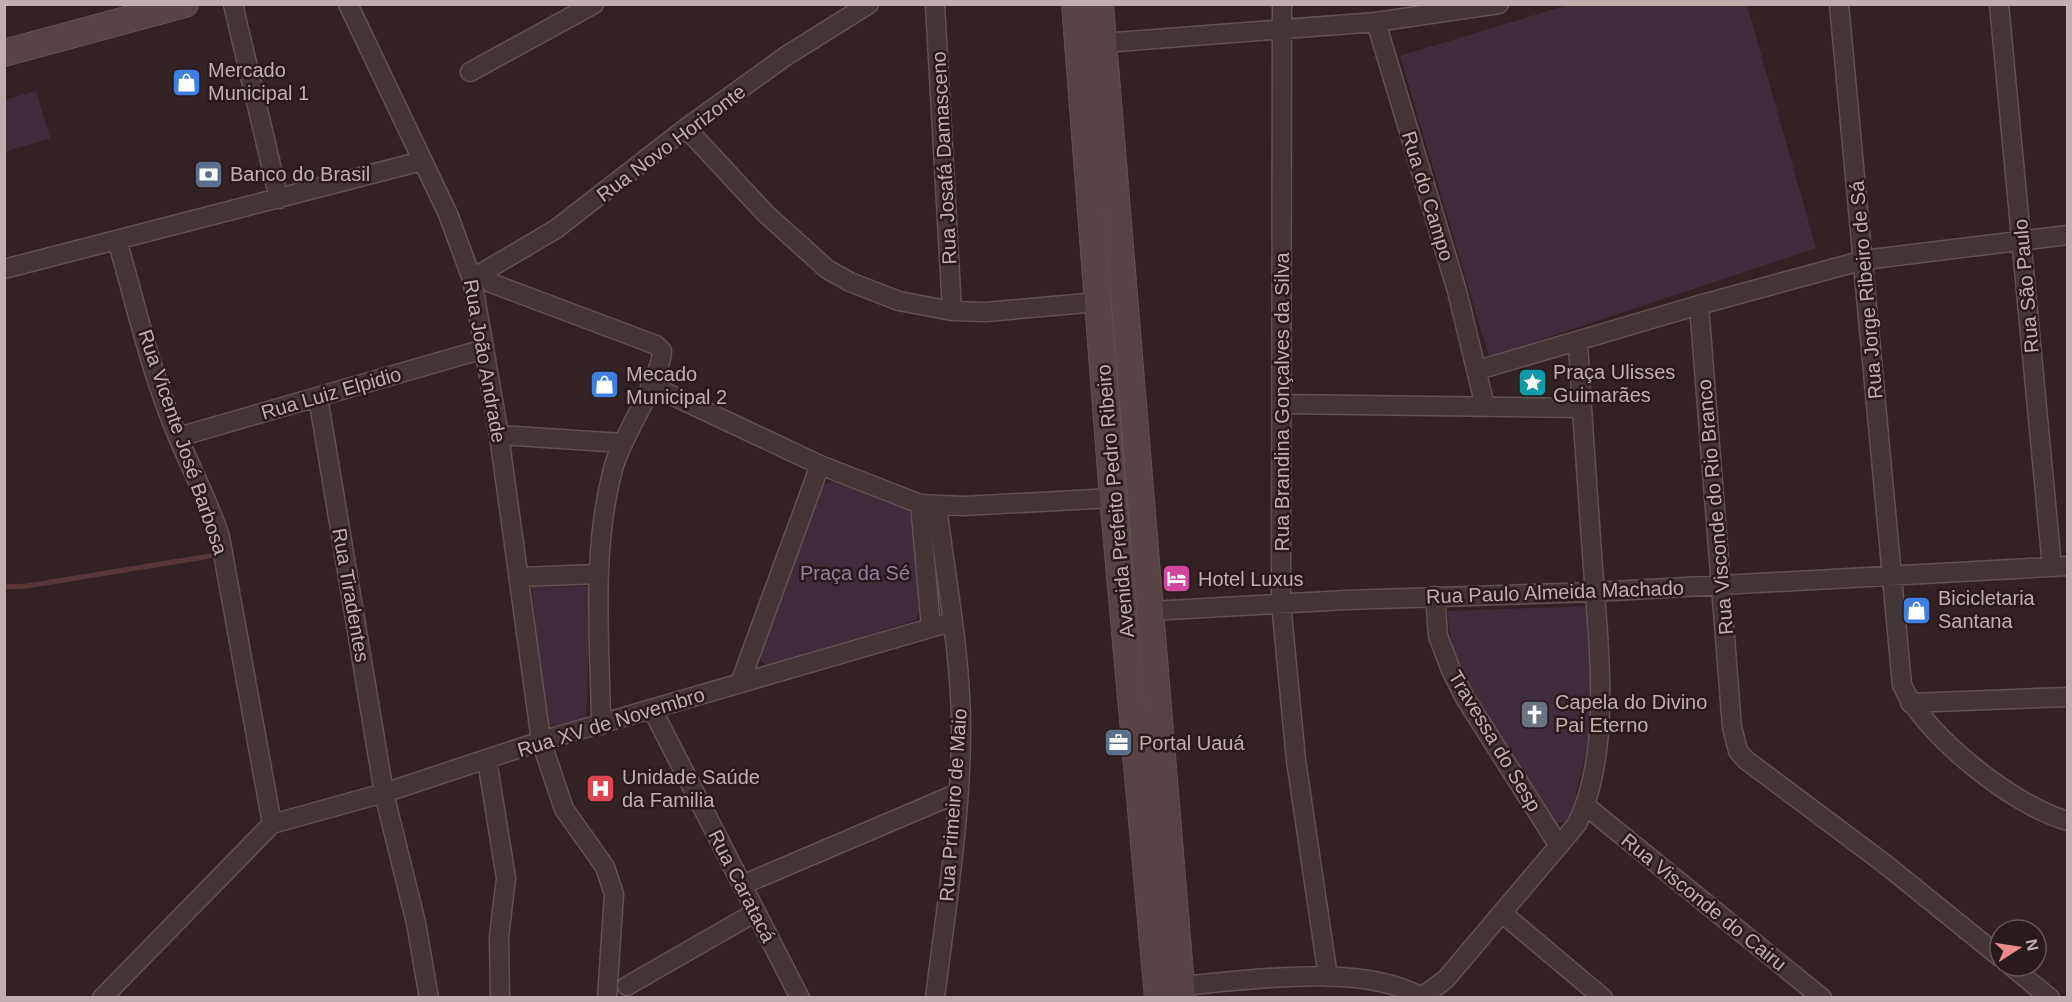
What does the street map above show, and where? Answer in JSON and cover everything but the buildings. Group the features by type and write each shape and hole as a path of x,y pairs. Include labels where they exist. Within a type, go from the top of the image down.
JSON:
{"main road":[{"path":"4,53 185,4"},
{"name":"Avenida Prefeito Pedro Ribeiro","path":"1075,4 1091,45 1124,299 1182,992"},
{"name":"Avenida Prefeito Pedro Ribeiro","path":"1100,4 1091,45 1098,302 1113,498 1158,998"},
{"path":"1098,302 1124,299"},
{"path":"1113,498 1141,496"},
{"path":"1124,613 1151,611"}],"street":[{"path":"233,4 279,199"},
{"name":"Rua João Andrade","path":"348,4 458,238 478,275 484,349 500,435 541,741 564,808 605,867 614,894 607,998"},
{"path":"470,72 594,4"},
{"name":"Rua Novo Horizonte","path":"478,275 508,259 578,214 686,128 786,56 869,4"},
{"name":"Rua Josafá Damasceno","path":"935,4 952,311"},
{"name":"Rua Brandina Gonçalves da Silva","path":"1282,4 1281,603 1296,760 1328,976"},
{"path":"1091,45 1376,22 1499,4"},
{"name":"Rua Jorge Ribeiro de Sá","path":"1839,4 1902,686 1910,703"},
{"name":"Rua São Paulo","path":"1999,4 2022,240 2060,566"},
{"name":"Rua do Campo","path":"1376,22 1478,370 1485,406"},
{"path":"686,128 766,214 827,269 850,282 899,301 952,311 986,312 1098,302"},
{"path":"4,269 422,161"},
{"path":"1478,370 1699,305 1864,260 2067,235"},
{"name":"Rua Vicente José Barbosa","path":"117,240 162,393 178,437 212,512 220,537 272,824"},
{"path":"478,275 491,283 660,347 662,355 622,444 607,495 598,574 601,725"},
{"name":"Rua Visconde do Rio Branco","path":"1699,305 1723,585 1732,727 1738,751 1746,760 1884,864 1988,947"},
{"path":"1182,992 1328,976 1381,980 1401,986 1422,997 1446,979 1577,824 1586,806 1593,780 1598,736 1594,592 1578,342"},
{"name":"Rua Luiz Elpidio","path":"178,437 484,349"},
{"path":"650,385 820,465 928,505 1113,498"},
{"name":"Rua Tiradentes","path":"318,397 384,793 416,923 429,998"},
{"path":"1282,404 1582,408"},
{"path":"500,435 622,444"},
{"path":"740,683 820,465"},
{"path":"928,505 932,627"},
{"name":"Rua Primeiro de Maio","path":"928,505 951,622 959,681 961,730 957,793 935,998"},
{"name":"Rua Paulo Almeida Machado","path":"1151,611 1435,596 1594,592 2060,566"},
{"path":"519,577 598,574"},
{"name":"Travessa do Sesp","path":"1435,596 1438,636 1450,670 1465,698 1559,846"},
{"name":"Rua XV de Novembro","path":"272,824 384,793 541,741 951,622"},
{"path":"1910,703 2067,697"},
{"path":"1910,703 1931,727 1985,776 2041,811 2067,821"},
{"name":"Rua Caratacá","path":"652,709 800,998"},
{"path":"487,760 506,878 499,937 500,998"},
{"path":"742,885 957,793"},
{"name":"Rua Visconde do Cairu","path":"1586,806 1822,998"},
{"path":"102,998 272,824"},
{"path":"610,954 630,992 756,912"},
{"path":"1502,913 1603,998"},
{"path":"2026,978 2050,998"}],"green space":[{"path":"1571,4 1747,5 1816,248 1489,357 1400,56"},
{"path":"36,91 50,138 5,152 5,100"},
{"name":"Praça da Sé","path":"832,481 911,512 922,604 916,620 767,666 761,661 760,655 817,488"},
{"path":"591,586 586,721 546,727 532,587"},
{"path":"1587,606 1592,691 1589,738 1570,820 1554,824 1454,659 1447,611"}],"waterway":[{"path":"4,587 27,586 210,556"}],"place":[{"name":"Mercado Municipal 1","path":"187,82"},
{"name":"Banco do Brasil","path":"209,174"},
{"name":"Praça Ulisses Guimarães","path":"1532,383"},
{"name":"Mecado Municipal 2","path":"605,385"},
{"name":"Hotel Luxus","path":"1177,579"},
{"name":"Bicicletaria Santana","path":"1917,610"},
{"name":"Capela do Divino Pai Eterno","path":"1534,714"},
{"name":"Portal Uauá","path":"1118,743"},
{"name":"Unidade Saúde da Familia","path":"601,788"}]}
